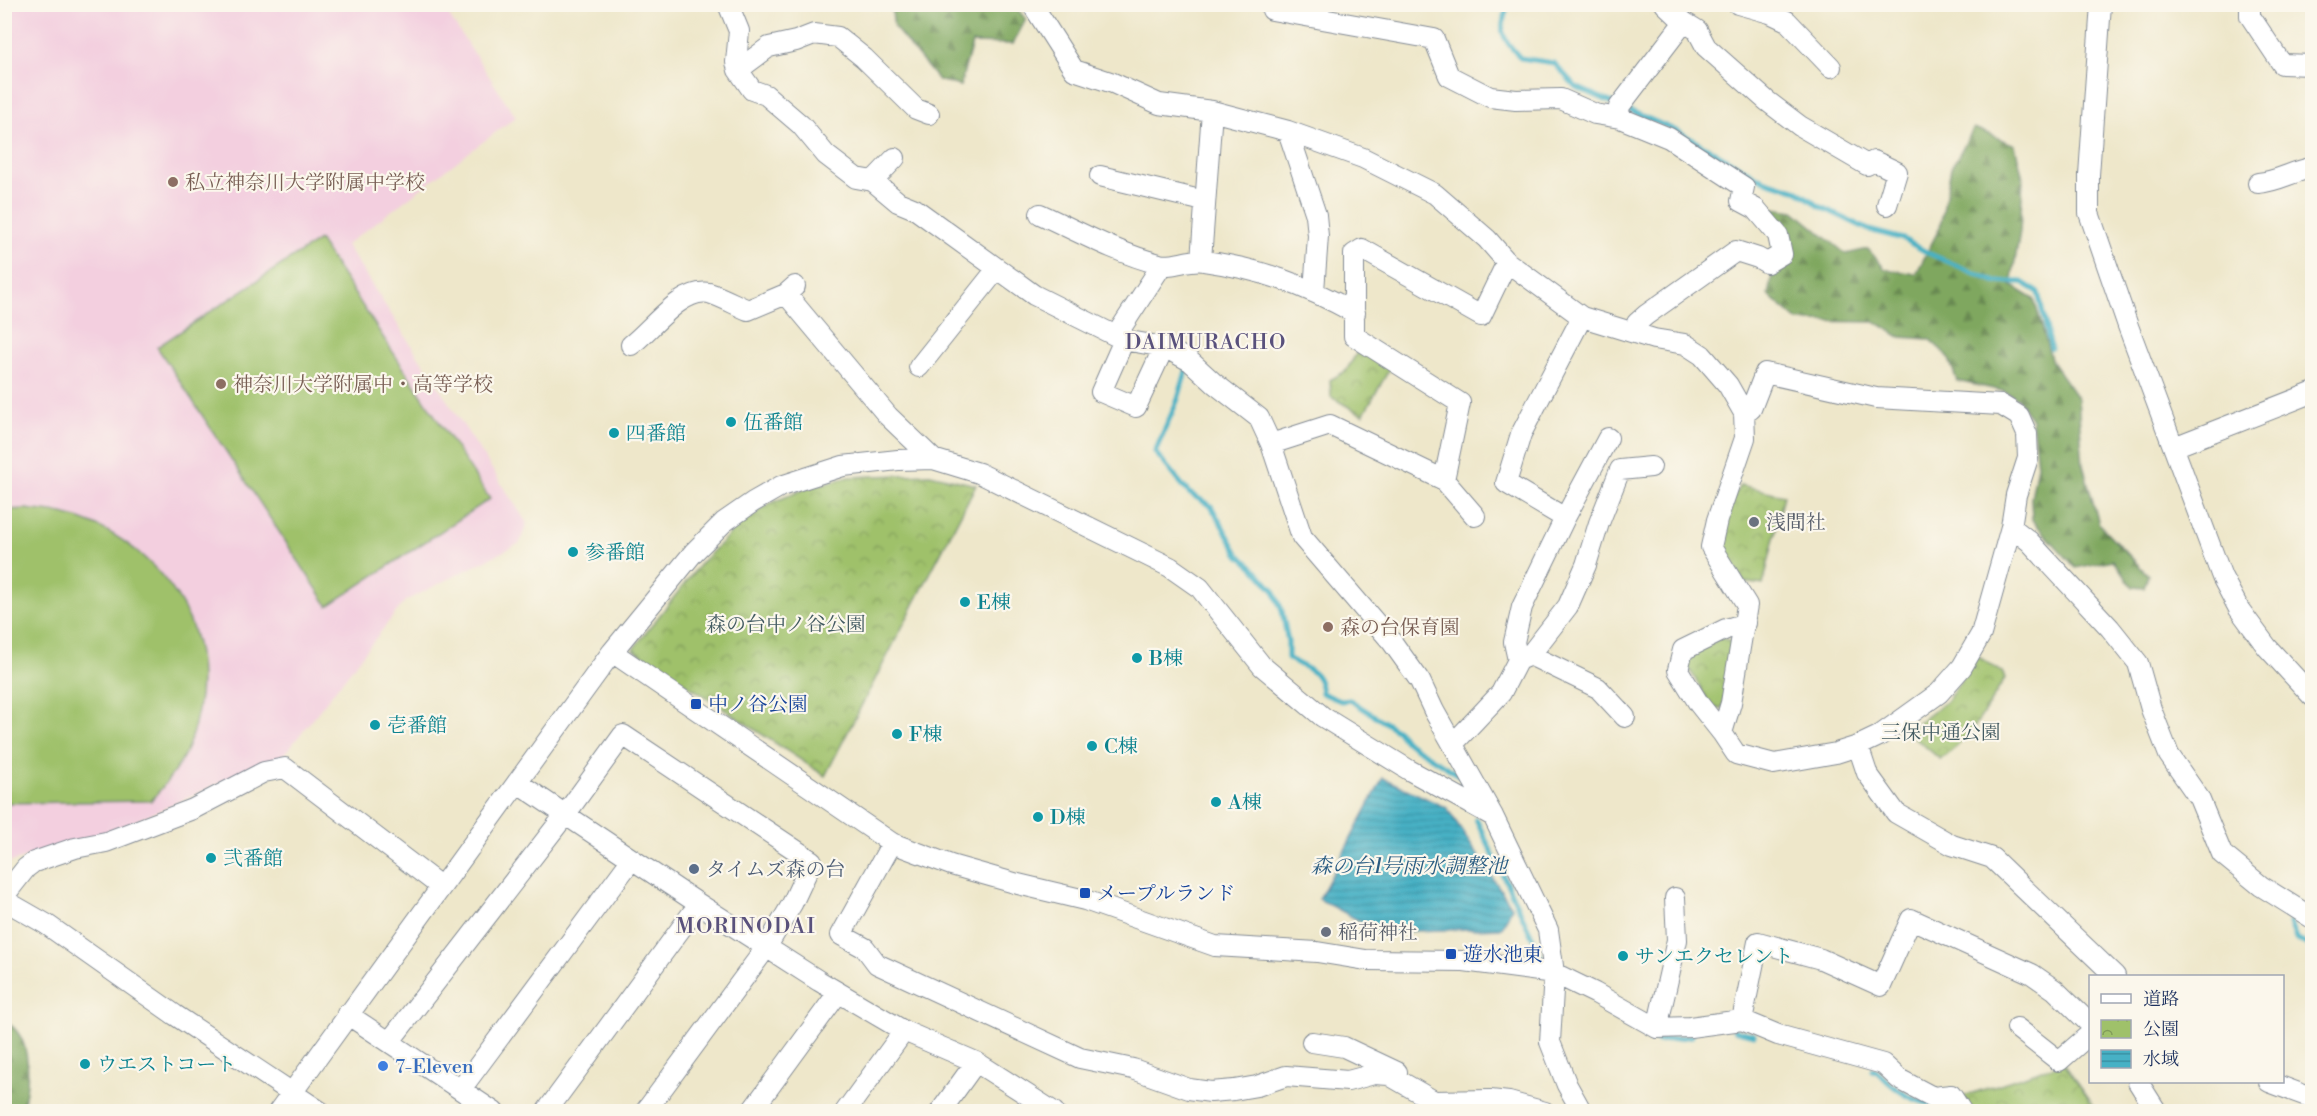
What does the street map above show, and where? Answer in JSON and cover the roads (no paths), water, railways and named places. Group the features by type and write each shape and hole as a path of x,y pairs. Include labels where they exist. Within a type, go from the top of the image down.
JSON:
{"street":[{"path":"728,4 739,31 736,62 738,70 752,90 766,95 801,124 826,155 856,178 873,181 898,202 915,209 1034,295 1124,340 1164,347 1190,361 1259,418 1271,444 1302,537 1392,642 1420,681 1493,816 1548,930 1554,973 1550,1042 1567,1085 1582,1112"},
{"path":"1032,4 1074,70 1113,83 1159,104 1212,111 1288,131 1363,159 1435,194 1487,239 1507,262 1582,317 1634,333 1685,344 1702,355 1728,385 1744,412 1745,438 1717,520 1711,547 1748,605 1731,703 1722,733"},
{"path":"1665,4 1684,22 1697,30 1706,47 1767,101 1800,126 1867,165 1874,161 1897,172 1887,206"},
{"path":"1738,4 1770,13 1787,21 1831,67"},
{"path":"2101,4 2089,175 2089,213 2128,326 2222,577 2239,609 2267,647 2313,696"},
{"path":"2250,4 2250,16 2282,63 2313,65"},
{"path":"1272,10 1434,39 1449,76 1490,97 1516,100 1561,99 1595,114 1620,118 1670,138 1744,187 1741,201 1756,209 1778,235 1782,254 1767,263 1736,251 1646,315 1637,323 1634,333"},
{"path":"1620,118 1619,107 1684,22"},
{"path":"738,70 769,47 796,42 814,34 838,37 864,58 916,109 929,114"},
{"path":"1201,260 1212,111"},
{"path":"1288,131 1316,215 1318,236 1314,291"},
{"path":"873,181 895,158"},
{"path":"2258,183 2280,180 2296,172 2313,168"},
{"path":"1100,176 1204,201"},
{"path":"1040,214 1116,249 1162,265 1201,260 1260,272 1290,280 1355,313"},
{"path":"1444,480 1460,403 1354,336 1354,254 1362,249 1481,316 1507,262"},
{"path":"1162,265 1120,327 1124,340 1101,392 1136,407 1164,347"},
{"path":"918,366 997,269"},
{"path":"632,345 645,335 662,316 691,294 708,293 748,310 790,290 888,416 933,459"},
{"path":"1565,518 1506,483 1582,317"},
{"path":"1744,412 1752,409 1765,373 1876,398 2001,405 2019,416 2027,434 2028,458 2016,495 2011,527 1981,634 1962,667 1939,693 1879,736 1836,753 1774,764 1736,754 1699,704 1678,670 1683,650 1726,629 1746,623"},
{"path":"2174,447 2313,393"},
{"path":"1271,444 1330,425 1444,480 1474,516"},
{"path":"1608,438 1589,467 1522,607 1514,642 1524,657 1598,688 1625,717"},
{"path":"278,1112 612,652 694,552 724,522 771,491 843,466 933,459 979,473 1170,567 1200,588 1262,666 1323,717 1409,770 1493,816"},
{"path":"1453,744 1501,693 1524,657 1568,606 1586,565 1599,523 1620,470 1651,467"},
{"path":"2011,527 2029,541 2110,628 2138,663 2151,709 2169,755 2199,798 2222,854 2261,885 2313,918"},
{"path":"612,652 892,843 951,865 1085,900 1115,915 1215,946 1317,952 1366,960 1464,961 1554,973 1657,1028 1690,1027 1742,1020 1778,1035 1883,1064 1915,1089 1933,1098 1951,1095 1962,1112"},
{"path":"390,1041 565,815 623,735 812,861 792,904 766,948 645,1112"},
{"path":"1858,746 1867,773 1896,813 1952,845 1992,858 2114,975"},
{"path":"321,1112 175,1015 46,924 4,898 26,868 34,862 75,848 106,842 193,809 264,772 285,768 440,886"},
{"path":"518,783 766,948 838,993 904,1031 976,1062 1054,1112"},
{"path":"892,843 841,935 865,948 877,964 1080,1058 1133,1069 1190,1089 1211,1092 1257,1086 1286,1076 1348,1081 1374,1074 1389,1075 1434,1101 1490,1100 1509,1102 1545,1112"},
{"path":"461,1089 632,860"},
{"path":"1657,1028 1677,940 1675,898"},
{"path":"546,1112 699,904"},
{"path":"1742,1020 1758,942 1821,959 1881,986 1911,919 1974,950 2032,974 2055,990 2089,1022"},
{"path":"751,1112 838,993"},
{"path":"347,1014 494,1112"},
{"path":"2017,1028 2059,1061 2089,1036"},
{"path":"845,1112 904,1031"},
{"path":"1312,1042 1344,1047 1410,1078 1414,1089"},
{"path":"940,1112 976,1062"},
{"path":"2139,1083 2157,1112"},
{"path":"2272,1083 2313,1098"}],"water":[{"name":"森の台1号雨水調整池","path":"1383,778 1447,808 1512,907 1502,928 1380,932 1319,899"}],"waterway":[{"path":"1508,4 1503,22 1503,34 1520,58 1554,63 1576,87 1615,104"},
{"path":"1624,108 1679,132 1763,180 1798,191 1819,206 1869,230 1903,239 1930,254 1996,282 2022,282 2038,292 2051,348"},
{"path":"1187,368 1178,399 1155,452 1189,493 1211,506 1239,555 1274,591 1282,611 1288,642 1288,658 1315,674 1321,685 1322,693 1341,701 1350,700 1398,731 1405,741 1462,777 1464,785"},
{"path":"1476,819 1545,964"},
{"path":"2290,923 2296,939 2312,947"},
{"path":"1640,1029 1658,1041 1692,1036"},
{"path":"1734,1030 1754,1035"},
{"path":"1872,1070 1907,1096 1923,1102 1944,1105 1948,1112"}],"place":[{"name":"私立神奈川大学附属中学校","path":"173,182"},
{"name":"神奈川大学附属中・高等学校","path":"221,384"},
{"name":"伍番館","path":"731,422"},
{"name":"四番館","path":"614,433"},
{"name":"浅間社","path":"1754,522"},
{"name":"参番館","path":"573,552"},
{"name":"E棟","path":"965,602"},
{"name":"森の台保育園","path":"1328,627"},
{"name":"B棟","path":"1137,658"},
{"name":"中ノ谷公園","path":"696,704"},
{"name":"壱番館","path":"375,725"},
{"name":"F棟","path":"897,734"},
{"name":"C棟","path":"1092,746"},
{"name":"A棟","path":"1216,802"},
{"name":"D棟","path":"1038,817"},
{"name":"弐番館","path":"211,858"},
{"name":"タイムズ森の台","path":"694,869"},
{"name":"メープルランド","path":"1085,893"},
{"name":"稲荷神社","path":"1326,932"},
{"name":"遊水池東","path":"1451,954"},
{"name":"サンエクセレント","path":"1623,956"},
{"name":"ウエストコート","path":"85,1064"},
{"name":"7-Eleven","path":"383,1066"}],"district":[{"name":"DAIMURACHO","path":"1206,342"},
{"name":"MORINODAI","path":"746,926"}],"park label":[{"name":"森の台中ノ谷公園","path":"786,624"},
{"name":"三保中通公園","path":"1941,732"}]}
